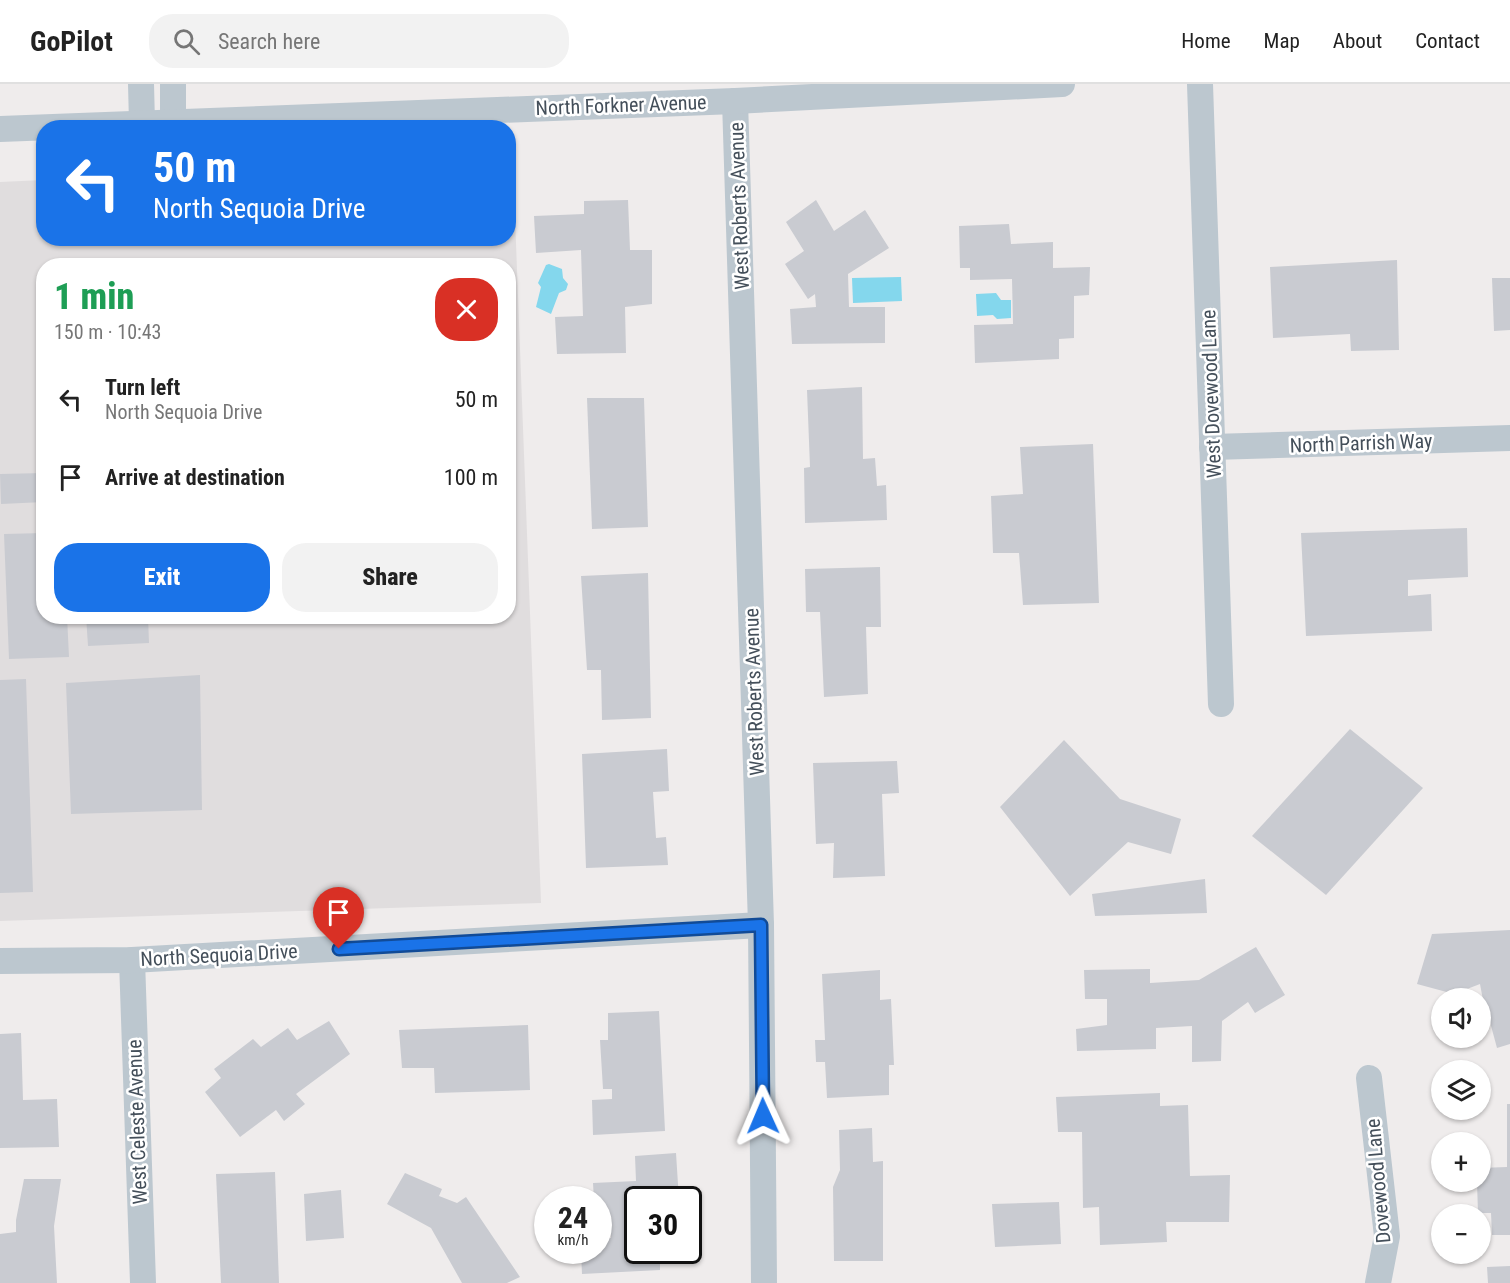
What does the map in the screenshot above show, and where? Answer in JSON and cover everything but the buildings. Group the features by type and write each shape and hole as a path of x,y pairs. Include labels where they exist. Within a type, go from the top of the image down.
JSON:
{"street":[{"path":"141,84 142,120"},
{"path":"173,84 173,120"},
{"name":"North Forkner Avenue","path":"227,120 735,101 941,87 1062,84"},
{"name":"West Dovewood Lane","path":"1200,84 1221,704"},
{"name":"West Roberts Avenue","path":"735,101 761,925 764,1283"},
{"name":"North Forkner Avenue","path":"0,129 36,127"},
{"name":"North Parrish Way","path":"1212,447 1510,438"},
{"name":"North Sequoia Drive","path":"0,962 132,960 761,925"},
{"name":"West Celeste Avenue","path":"132,960 143,1283"},
{"name":"Dovewood Lane","path":"1369,1078 1387,1236 1378,1283"}],"shaded area":[{"path":"36,180 36,246 516,246 516,243 541,903 0,921 0,182"}],"water":[{"path":"546,265 562,269 563,278 568,284 566,290 559,293 551,314 536,307 541,287 538,283"},
{"path":"901,277 902,301 853,303 852,278"},
{"path":"996,293 1001,300 1011,300 1011,318 997,319 993,315 977,316 976,294"}],"route":[{"path":"339,949 761,925 763,1116"}]}
